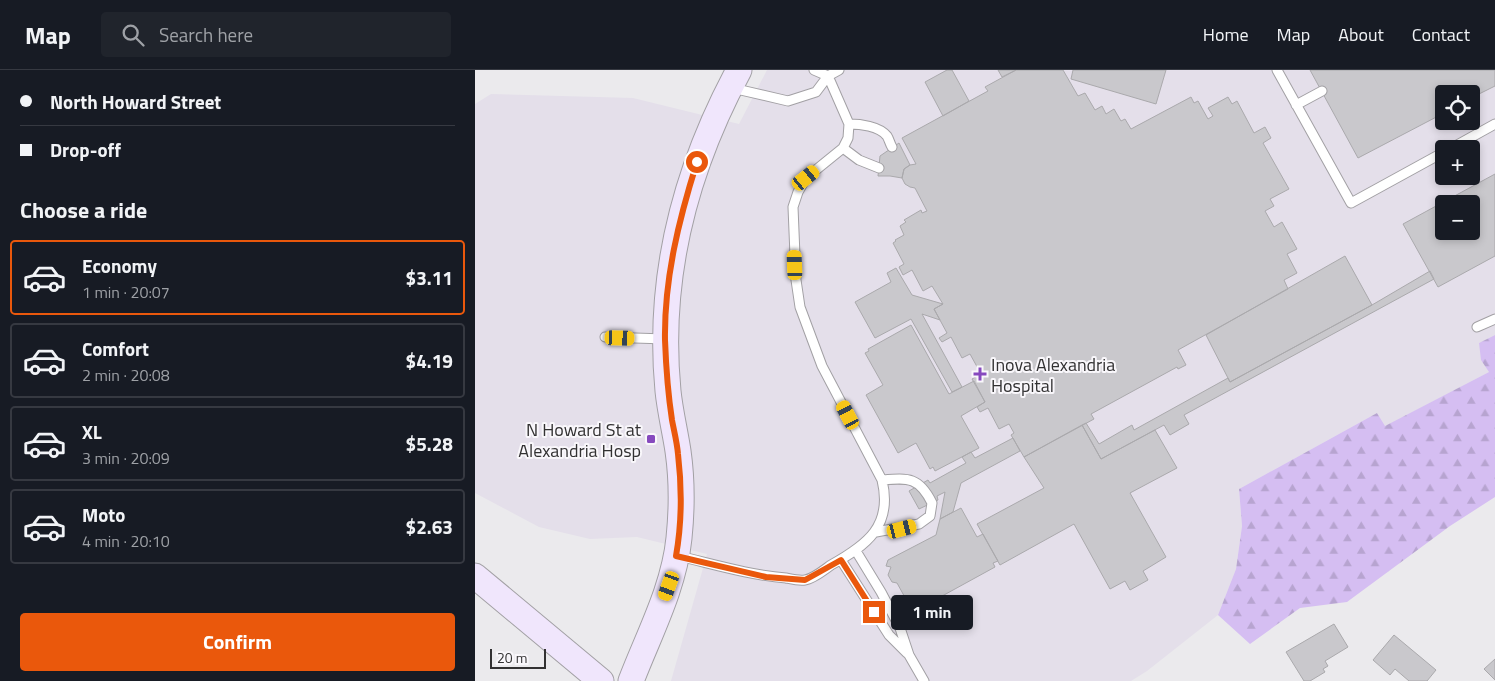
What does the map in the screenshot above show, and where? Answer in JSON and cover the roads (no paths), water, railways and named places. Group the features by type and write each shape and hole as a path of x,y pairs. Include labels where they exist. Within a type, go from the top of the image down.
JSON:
{"street":[{"path":"631,681 666,594 679,537 681,496 678,453 668,392 665,339 669,274 685,200 706,138 734,79"},
{"path":"475,576 601,681"}],"lane":[{"path":"676,556 766,577 805,580 856,551 876,532 885,504 882,480 822,366 800,307 796,280 793,207 798,192 806,178 843,148 848,138 849,124 828,76 813,70"},
{"path":"734,79 788,101 816,92 828,76 839,70"},
{"path":"1277,70 1351,203 1435,157"},
{"path":"1297,105 1322,91"},
{"path":"849,124 860,124 875,129 886,135 892,147"},
{"path":"1466,140 1495,124"},
{"path":"843,148 859,160 879,168"},
{"path":"1477,327 1495,318"},
{"path":"605,337 665,339"},
{"path":"876,532 902,529 919,524 929,516 932,503 921,484 905,478 882,480"},
{"path":"856,551 900,628 909,655 924,681"},
{"path":"841,560 889,635 909,655"}],"place":[{"name":"Inova Alexandria Hospital","path":"980,374"},
{"name":"N Howard St at Alexandria Hosp","path":"651,439"}]}
